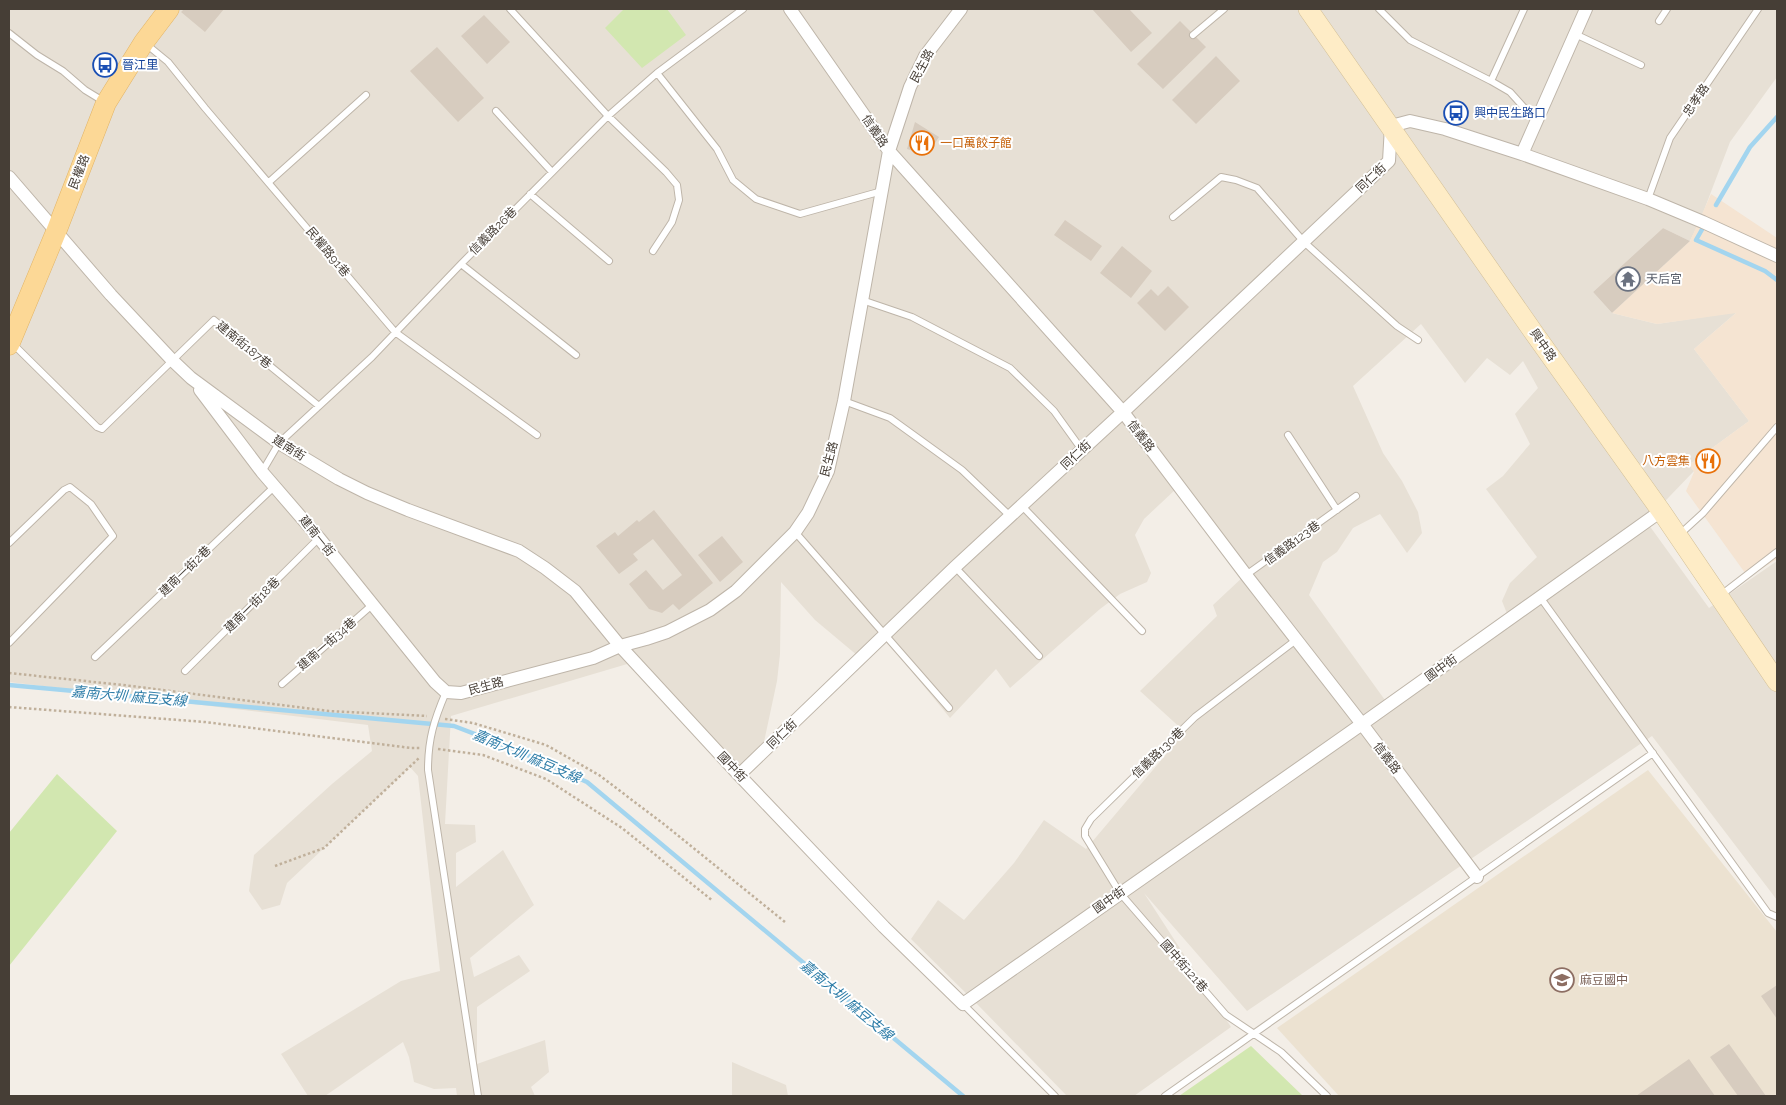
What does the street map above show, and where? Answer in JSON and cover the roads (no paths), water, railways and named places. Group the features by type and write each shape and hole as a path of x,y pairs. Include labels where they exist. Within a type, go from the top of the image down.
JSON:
{"main road":[{"name":"民權路","path":"9,342 56,232 106,103 144,42 169,9"},
{"name":"興中路","path":"1308,9 1661,511 1777,682"}],"street":[{"name":"信義路","path":"790,9 889,151 1123,412 1477,877"},
{"name":"民生路","path":"446,692 461,693 592,658 620,646 667,632 710,610 736,591 795,532 808,513 828,471 844,401 889,151 910,87 925,56 961,9"},
{"path":"1522,154 1586,9"},
{"path":"1390,126 1410,121 1522,154 1648,199 1777,256"},
{"name":"同仁街","path":"739,775 955,567 1123,412 1389,161 1390,126"},
{"name":"建南街","path":"9,177 111,295 191,378 279,443 339,479 408,510 519,551 575,591 620,646"},
{"name":"建南一街","path":"191,378 262,472 319,538 435,682 446,692"},
{"name":"國中街","path":"620,646 739,775 884,926 963,1004 1661,511"}],"lane":[{"path":"510,9 608,116 666,172 676,185 679,200 672,222 653,250"},
{"name":"信義路26巷","path":"262,472 279,443 372,356 608,116 657,73 743,9"},
{"path":"1192,34 1224,9"},
{"path":"1379,9 1410,40 1491,80 1510,92 1536,121"},
{"path":"1491,80 1524,9"},
{"path":"1659,21 1667,9"},
{"name":"忠孝路","path":"1648,199 1670,138 1758,9"},
{"path":"9,33 37,55 64,71 85,90 106,103"},
{"path":"1575,34 1642,65"},
{"name":"民權路91巷","path":"144,42 168,62 394,332 537,436"},
{"path":"657,73 717,149 733,180 756,199 800,214 883,190"},
{"path":"269,182 366,95"},
{"path":"496,111 552,172"},
{"path":"1173,217 1221,177 1236,180 1257,188 1304,242 1397,326 1418,340"},
{"path":"530,194 609,261"},
{"path":"461,264 576,355"},
{"path":"862,300 912,317 1010,368 1054,411 1082,450"},
{"name":"建南街187巷","path":"172,360 214,320 319,406"},
{"path":"9,342 97,427 102,429 172,360"},
{"path":"844,401 890,418 962,470 1010,516"},
{"path":"1678,536 1703,513 1777,427"},
{"path":"1288,435 1337,510"},
{"name":"建南一街2巷","path":"95,657 274,486"},
{"path":"9,543 64,490 70,487 91,504 113,536 9,643"},
{"name":"信義路123巷","path":"1246,575 1356,496"},
{"path":"1022,506 1142,631"},
{"path":"795,532 884,636 949,708"},
{"name":"建南一街18巷","path":"185,671 319,538"},
{"path":"1719,597 1777,552"},
{"path":"955,567 1039,656"},
{"path":"1540,597 1768,913 1777,917"},
{"name":"建南一街34巷","path":"282,684 372,605"},
{"name":"信義路130巷","path":"1120,893 1085,836 1085,829 1091,819 1195,717 1296,640"},
{"path":"446,692 435,717 428,748 428,770 478,1096"},
{"path":"1165,1096 1653,753"},
{"name":"國中街121巷","path":"1120,893 1226,1014 1281,1052 1327,1096"},
{"path":"963,1004 1055,1096"}],"waterway":[{"path":"1716,205 1750,147 1777,117"},
{"path":"1704,226 1696,240 1765,271 1777,280"},
{"name":"嘉南大圳 麻豆支線","path":"9,685 454,726 514,749 587,782 963,1096"}],"place":[{"name":"晉江里","path":"105,65"},
{"name":"興中民生路口","path":"1456,113"},
{"name":"一口萬餃子館","path":"922,143"},
{"name":"天后宮","path":"1628,279"},
{"name":"八方雲集","path":"1708,461"},
{"name":"麻豆國中","path":"1562,980"}]}
